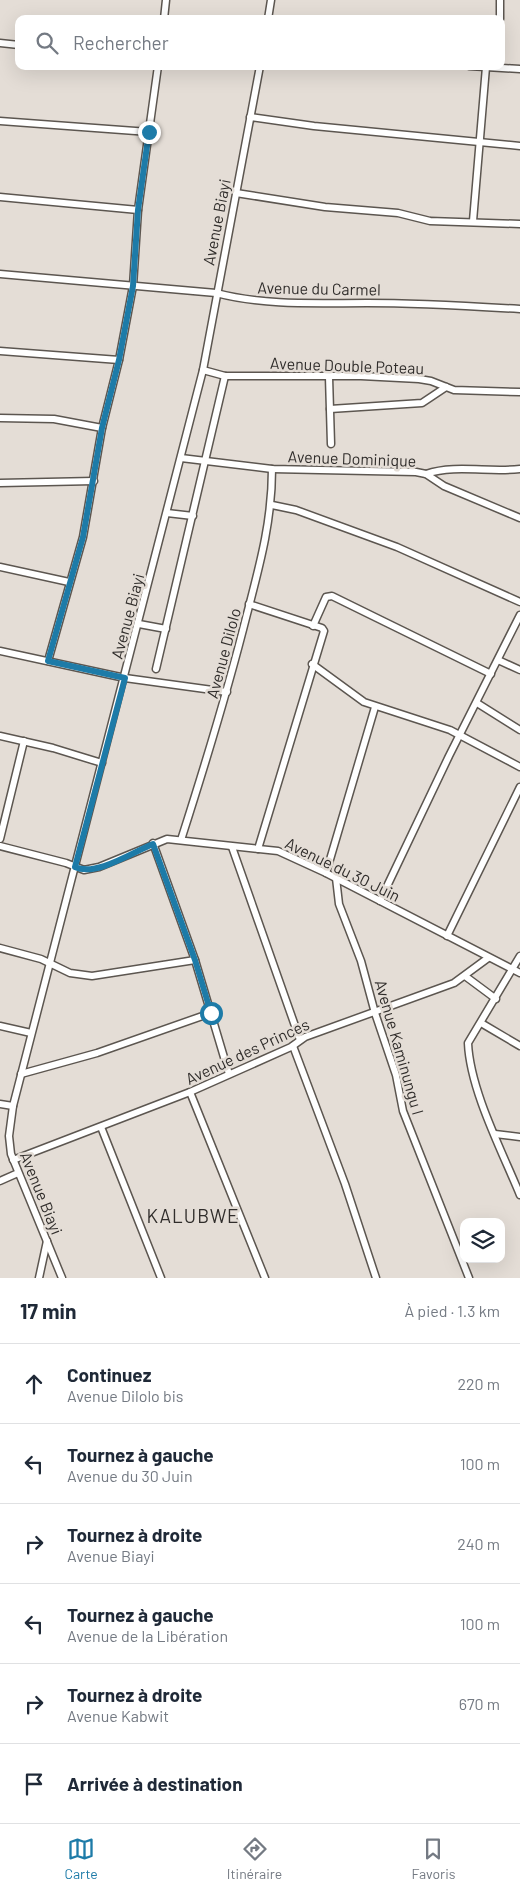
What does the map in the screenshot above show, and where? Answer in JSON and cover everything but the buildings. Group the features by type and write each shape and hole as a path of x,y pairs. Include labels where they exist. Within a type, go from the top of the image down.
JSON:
{"street":[{"path":"164,15 166,0"},
{"path":"269,15 271,0"},
{"path":"500,0 500,15"},
{"path":"0,43 15,45"},
{"path":"505,67 520,69"},
{"path":"48,661 83,537 102,428 119,360 133,286 138,210 157,70"},
{"name":"Avenue Biayi","path":"62,1278 13,1160 9,1136 13,1106 139,624 203,370 259,70"},
{"path":"473,221 486,70"},
{"path":"250,117 520,146"},
{"path":"0,121 149,132"},
{"path":"236,193 325,207 398,213 430,221 520,224"},
{"path":"0,196 138,210"},
{"name":"Avenue du Carmel","path":"0,274 216,293 246,300 292,304 434,304 520,309"},
{"path":"0,351 119,360"},
{"name":"Avenue Double Poteau","path":"203,370 225,376 419,379 470,392 520,392"},
{"path":"156,669 225,376"},
{"path":"330,377 331,444"},
{"path":"330,409 376,408 422,402 446,387"},
{"path":"0,418 54,419 102,428"},
{"name":"Avenue Dominique","path":"181,458 272,469 426,474 444,486 520,518"},
{"path":"426,474 443,470 499,471 520,468"},
{"name":"Avenue Dilolo","path":"181,840 227,692 264,547 272,505 272,469"},
{"path":"0,483 94,481"},
{"path":"272,505 296,510 406,550 520,602"},
{"path":"167,513 193,516"},
{"path":"0,567 69,582"},
{"path":"313,626 326,597 332,596 491,674"},
{"path":"249,604 324,631 312,664 258,849"},
{"path":"380,901 449,756 520,615"},
{"path":"139,624 166,629"},
{"path":"0,650 125,678 227,692"},
{"path":"498,660 520,670"},
{"path":"312,664 357,699 375,707 461,735 520,767"},
{"path":"477,703 520,730"},
{"path":"326,873 375,707"},
{"path":"0,736 102,763"},
{"path":"0,839 24,741"},
{"path":"448,936 520,787"},
{"name":"Avenue du 30 Juin","path":"0,846 66,863 84,870 99,867 167,839 258,849 285,854 336,878 520,973"},
{"path":"153,844 195,960 229,1074"},
{"path":"232,847 300,1040"},
{"name":"Avenue Kaminungu I","path":"336,878 339,904 361,961 375,1013 396,1075 403,1111 469,1278"},
{"path":"0,948 49,963 70,973 92,976 195,960"},
{"path":"520,956 482,1023 469,1039 469,1053 479,1090 520,1195"},
{"name":"Avenue des Princes","path":"13,1160 190,1092 293,1046 300,1040 442,988 465,976 488,958"},
{"path":"465,976 496,999"},
{"path":"21,1074 97,1053 211,1013"},
{"path":"482,1023 520,1046"},
{"path":"0,1026 32,1033"},
{"path":"293,1046 345,1184 376,1278"},
{"path":"190,1092 265,1278"},
{"path":"0,1104 13,1106"},
{"path":"101,1127 161,1278"},
{"path":"495,1134 520,1137"},
{"path":"0,1180 18,1173"},
{"path":"39,1278 47,1241"}],"district":[{"name":"KALUBWE","path":"193,1215"}],"route":[{"path":"149,132 138,210 133,286 119,360 102,428 83,537 48,661 125,678 75,867 84,870 93,869 153,844 195,960 211,1013"}]}
